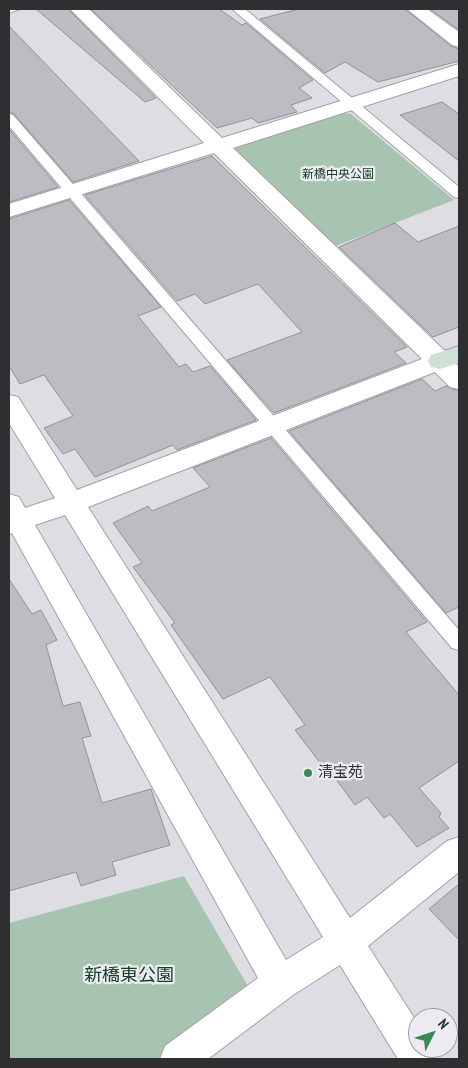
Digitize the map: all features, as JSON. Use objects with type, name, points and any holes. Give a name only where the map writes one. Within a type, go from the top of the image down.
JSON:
[{"type":"street","points":[[78,9],[218,145],[450,358],[459,381]]},
{"type":"street","points":[[420,9],[459,41]]},
{"type":"street","points":[[9,210],[459,70]]},
{"type":"street","points":[[280,983],[12,516],[70,504],[450,358]]},
{"type":"street","points":[[9,403],[70,504],[419,1059]]},
{"type":"street","points":[[178,1059],[280,983],[345,942],[459,852]]},
{"type":"lane","points":[[9,10],[14,9]]},
{"type":"lane","points":[[238,9],[459,194]]},
{"type":"lane","points":[[9,118],[459,643]]},
{"type":"green space","name":"新橋中央公園","points":[[331,112],[351,114],[454,200],[333,247],[233,153],[237,143]]},
{"type":"green space","name":"新橋東公園","points":[[184,876],[249,988],[158,1059],[9,1059],[9,923]]},
{"type":"building","points":[[36,9],[68,9],[156,98],[145,102]]},
{"type":"building","points":[[91,9],[219,9],[242,25],[246,23],[313,80],[299,88],[312,98],[291,105],[297,112],[258,123],[252,118],[217,128]]},
{"type":"building","points":[[299,9],[405,9],[451,46],[459,49],[459,61],[378,82],[345,62],[325,73],[260,19]]},
{"type":"building","points":[[430,9],[459,9],[459,30]]},
{"type":"building","points":[[9,26],[139,161],[73,182],[14,114],[9,112]]},
{"type":"building","points":[[442,102],[459,114],[459,161],[400,115]]},
{"type":"building","points":[[9,129],[58,187],[9,202]]},
{"type":"building","points":[[212,156],[407,347],[394,352],[406,363],[274,413],[227,360],[302,332],[258,284],[205,304],[195,294],[177,301],[85,195]]},
{"type":"building","points":[[69,200],[161,307],[138,316],[179,367],[186,364],[193,372],[210,366],[256,420],[177,450],[173,445],[95,477],[75,449],[63,454],[44,428],[73,416],[44,375],[20,384],[9,366],[9,219]]},
{"type":"building","points":[[395,223],[418,242],[459,226],[459,327],[433,337],[339,247]]},
{"type":"building","points":[[422,379],[435,391],[446,386],[459,391],[459,607],[446,613],[289,431]]},
{"type":"building","points":[[271,438],[427,622],[406,632],[459,695],[459,761],[419,788],[441,813],[439,817],[449,828],[417,847],[390,814],[384,818],[367,797],[355,805],[324,763],[321,764],[295,730],[305,725],[270,677],[223,699],[171,625],[175,623],[133,567],[142,563],[113,523],[148,506],[152,511],[210,487],[193,468]]},
{"type":"building","points":[[9,579],[32,614],[41,610],[57,640],[46,645],[63,706],[80,702],[91,736],[82,738],[102,803],[151,789],[170,845],[112,862],[116,875],[81,886],[76,872],[9,891]]},
{"type":"building","points":[[459,884],[459,940],[429,909]]},
{"type":"place","name":"清宝苑","points":[[308,773]]}]
